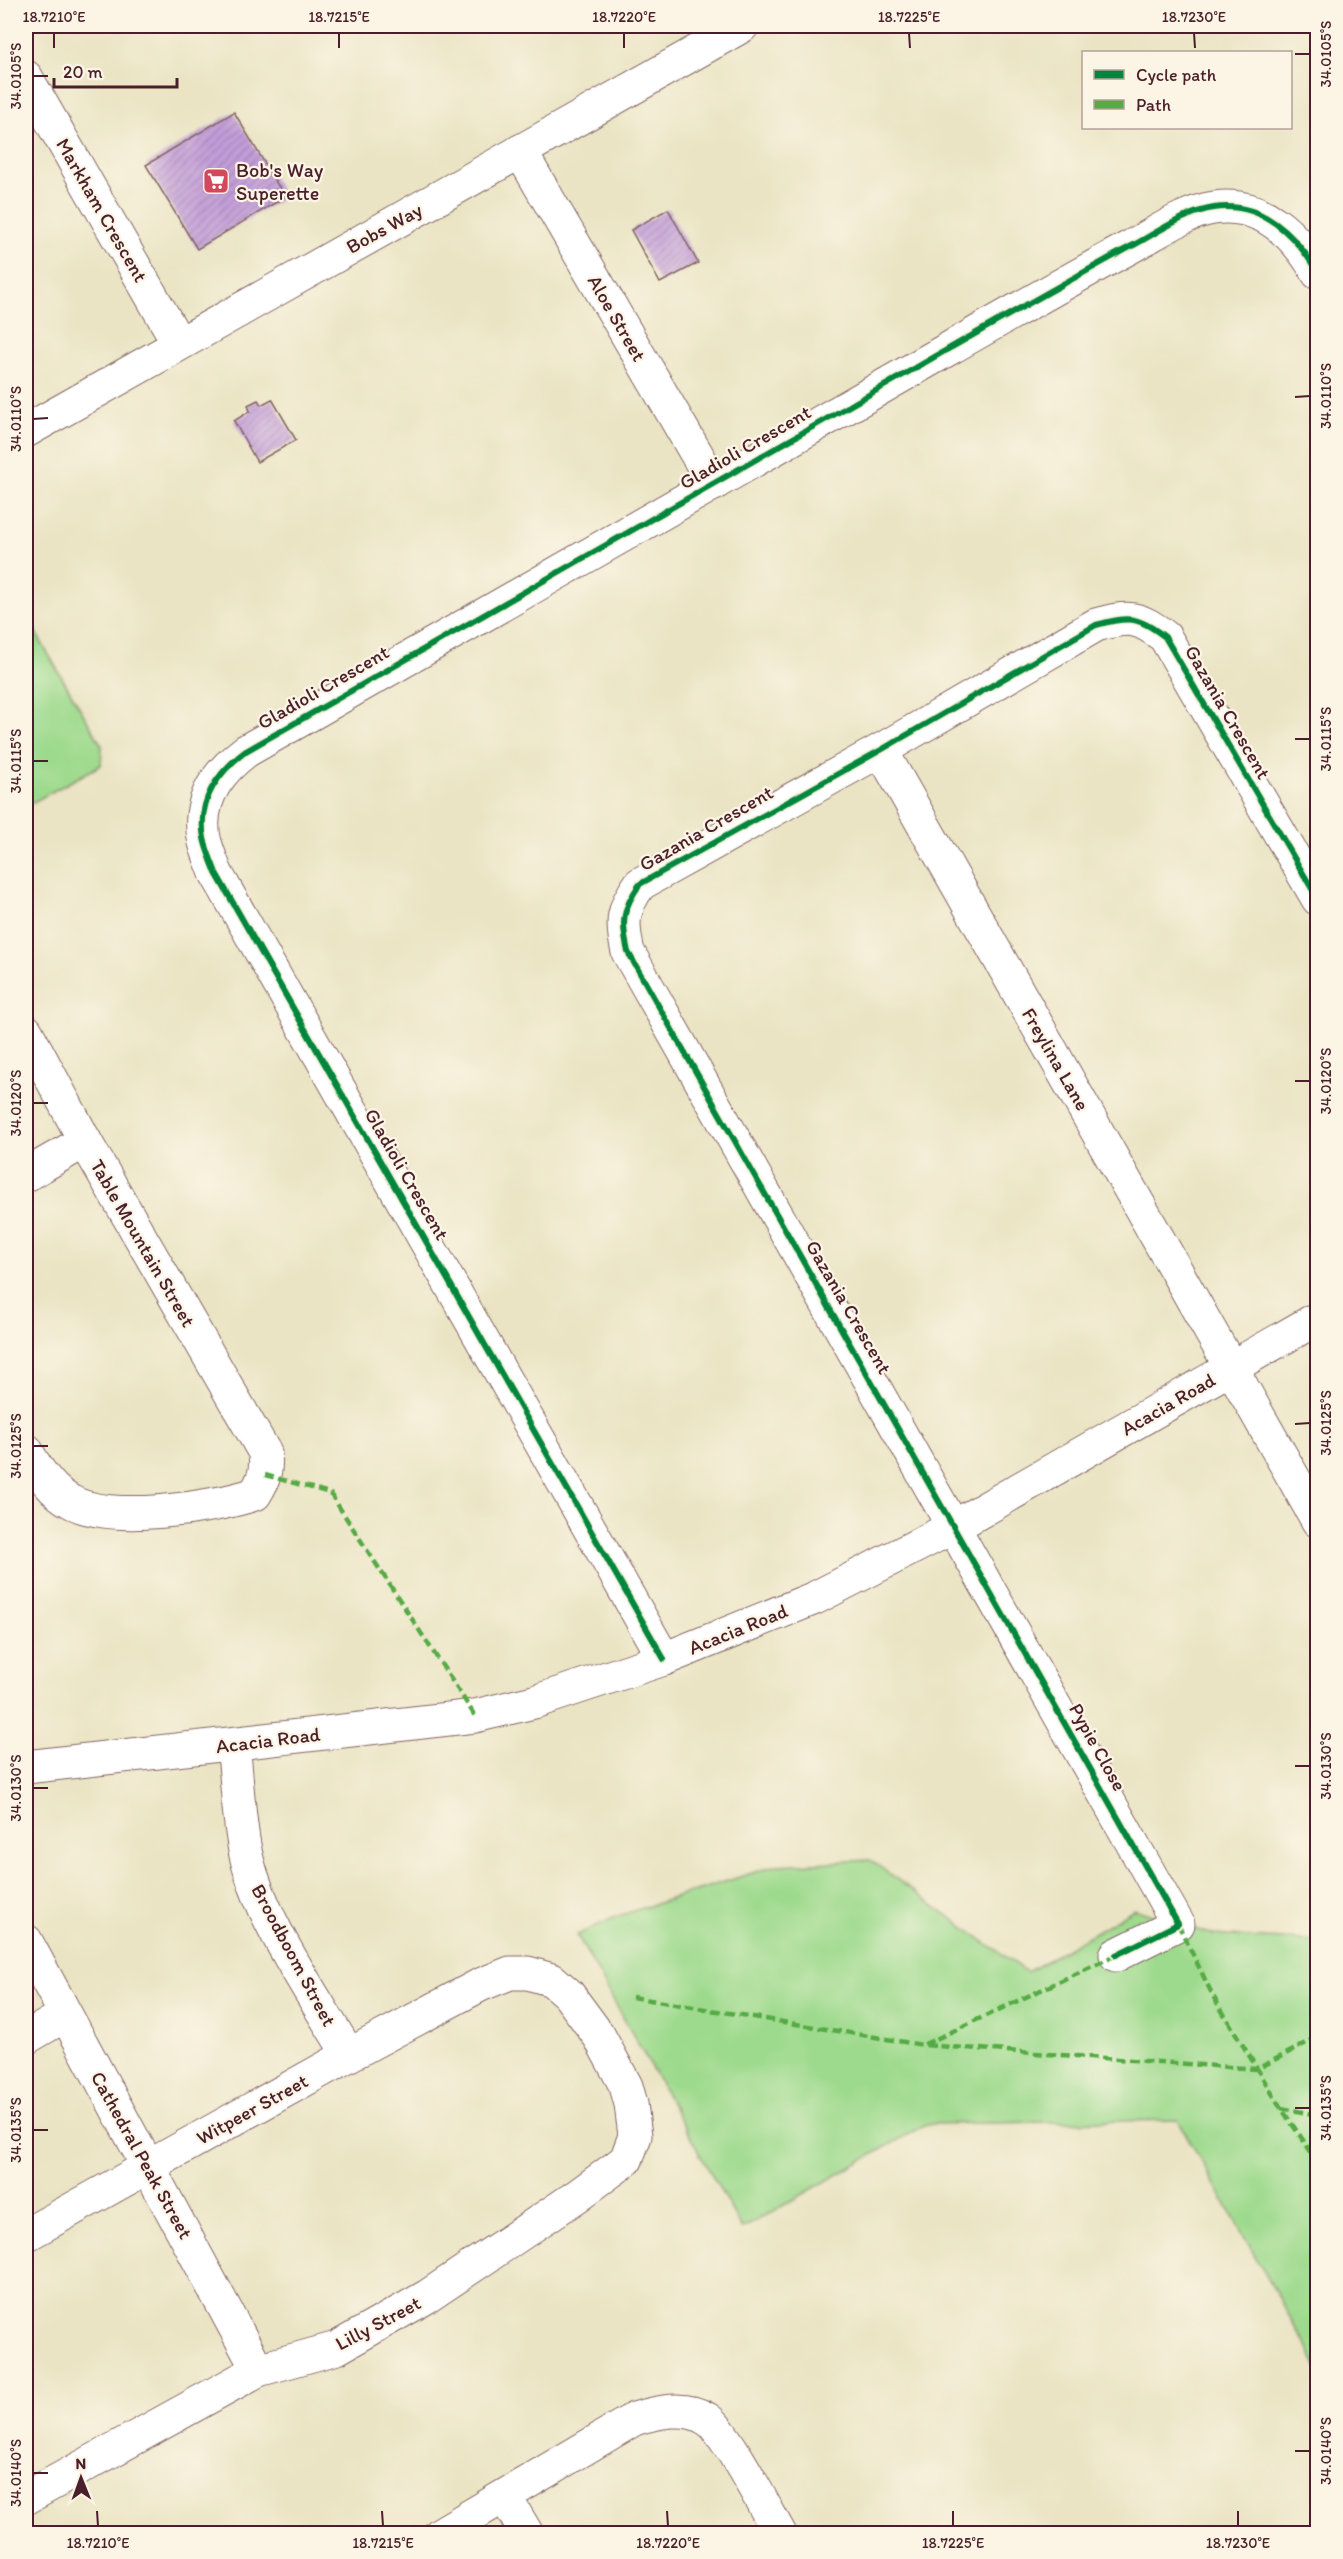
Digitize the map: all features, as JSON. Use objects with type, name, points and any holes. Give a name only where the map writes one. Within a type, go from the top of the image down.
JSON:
[{"type":"street","name":"Bobs Way","points":[[26,431],[742,26]]},
{"type":"street","name":"Markham Crescent","points":[[26,77],[179,344]]},
{"type":"street","name":"Aloe Street","points":[[520,151],[714,484]]},
{"type":"street","name":"Gladioli Crescent","points":[[664,1659],[216,873],[204,838],[203,815],[216,779],[246,750],[1046,293],[1186,217],[1214,208],[1259,213],[1279,224],[1288,233],[1304,250],[1317,273]]},
{"type":"street","name":"Gazania Crescent","points":[[955,1526],[628,952],[621,926],[628,901],[640,884],[881,750],[1096,625],[1133,617],[1165,637],[1317,899]]},
{"type":"street","name":"Freylina Lane","points":[[881,750],[1317,1521]]},
{"type":"street","name":"Table Mountain Street","points":[[26,1031],[85,1141],[265,1453],[265,1475],[255,1494],[217,1505],[102,1512],[70,1501],[39,1472],[26,1450]]},
{"type":"street","points":[[26,1175],[85,1141]]},
{"type":"street","name":"Acacia Road","points":[[26,1767],[475,1716],[534,1702],[664,1659],[815,1598],[955,1526],[1317,1318]]},
{"type":"street","name":"Pypie Close","points":[[955,1526],[1178,1924],[1116,1955]]},
{"type":"street","name":"Broodboom Street","points":[[233,1744],[244,1846],[253,1879],[272,1922],[349,2055]]},
{"type":"street","name":"Cathedral Peak Street","points":[[26,1941],[258,2370]]},
{"type":"street","name":"Witpeer Street","points":[[26,2235],[349,2055],[480,1985],[510,1973],[528,1972],[552,1980],[568,1994],[599,2036],[626,2086],[635,2136]]},
{"type":"street","points":[[26,2038],[65,2015]]},
{"type":"street","name":"Lilly Street","points":[[26,2498],[258,2370],[337,2348],[428,2296],[577,2196],[626,2160],[635,2136]]},
{"type":"street","points":[[440,2534],[634,2418],[664,2410],[707,2419],[725,2439],[780,2534]]},
{"type":"street","points":[[505,2497],[526,2534]]},
{"type":"green space","points":[[26,616],[102,746],[101,765],[26,806]]},
{"type":"green space","points":[[870,1860],[1027,1972],[1134,1909],[1213,1935],[1317,1941],[1317,2365],[1178,2120],[926,2124],[742,2229],[577,1935],[615,1917],[777,1865]]},
{"type":"building","name":"Bob's Way Superette","points":[[234,112],[285,197],[197,249],[146,165]]},
{"type":"building","points":[[668,209],[698,263],[660,283],[631,230]]},
{"type":"building","points":[[272,399],[296,440],[257,462],[234,421],[250,411],[248,405],[258,400],[261,405]]},
{"type":"marked path","points":[[265,1475],[330,1493],[475,1716]]},
{"type":"marked path","points":[[1178,1924],[1213,1996],[1281,2108],[1318,2162]]},
{"type":"marked path","points":[[1116,1955],[923,2045],[1257,2069],[1318,2037]]},
{"type":"marked path","points":[[632,1997],[923,2045]]},
{"type":"marked path","points":[[1281,2108],[1318,2115]]},
{"type":"cycle path","points":[[664,1659],[216,873],[205,842],[203,824],[204,811],[212,788],[227,768],[246,751],[1062,284],[1181,219],[1203,210],[1231,207],[1262,215],[1288,234],[1318,273]]},
{"type":"cycle path","points":[[1116,1955],[1178,1924],[628,952],[624,932],[626,909],[640,884],[881,750],[1096,625],[1125,619],[1147,625],[1165,637],[1318,899]]},
{"type":"place","name":"Bob's Way Superette","points":[[216,181]]}]
